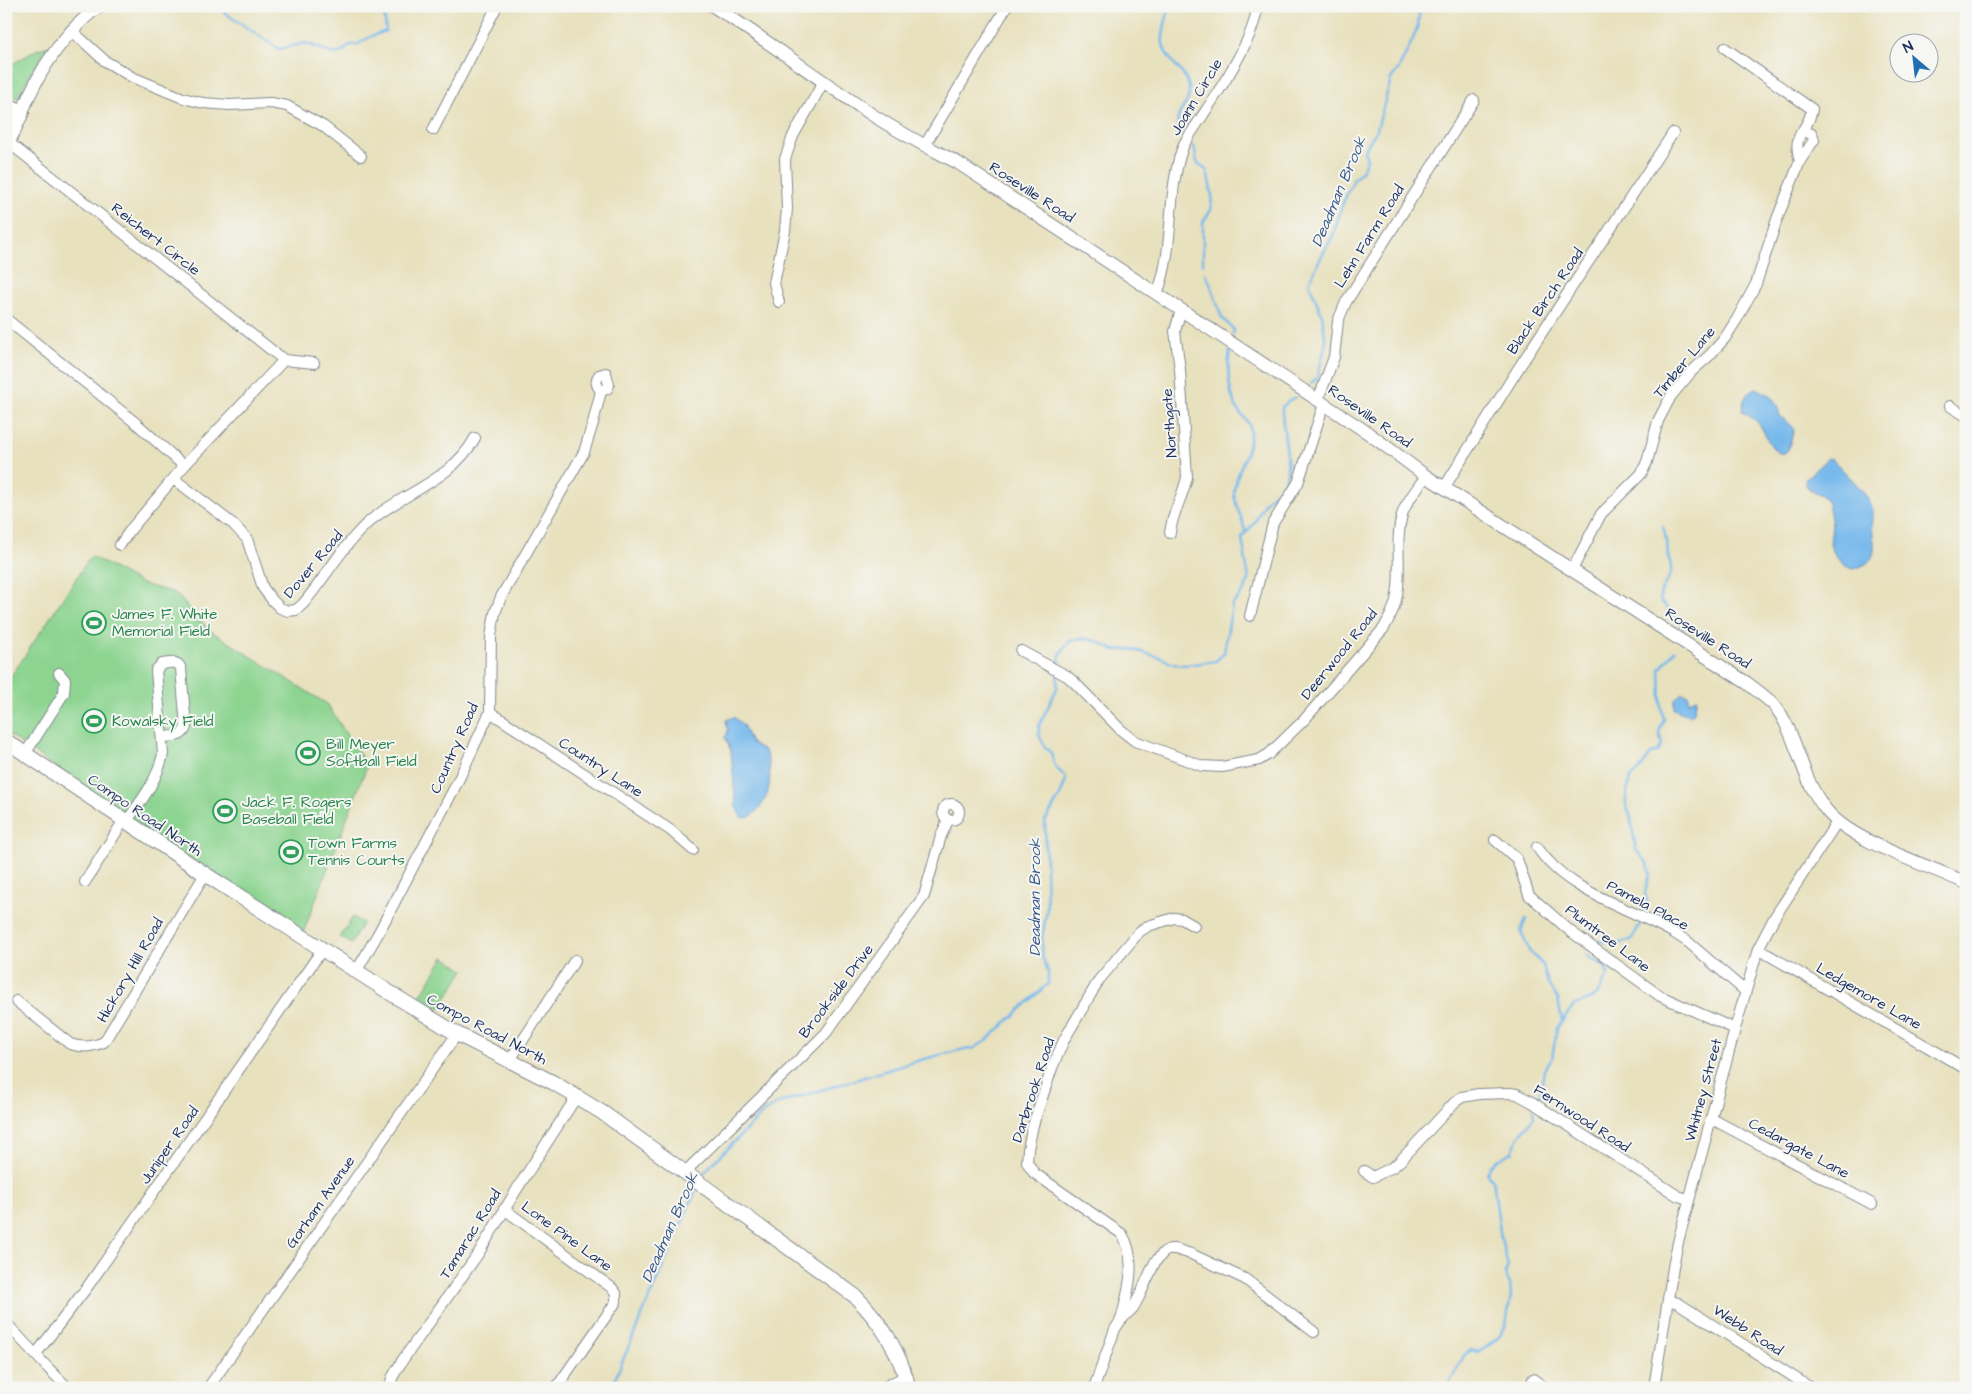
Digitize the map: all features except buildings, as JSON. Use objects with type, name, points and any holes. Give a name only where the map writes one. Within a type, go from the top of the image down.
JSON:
[{"type":"main road","points":[[6,104],[22,112],[7,144]]},
{"type":"main road","name":"Compo Road North","points":[[6,741],[356,972],[457,1034],[577,1096],[602,1113],[855,1296],[874,1316],[888,1336],[899,1357],[907,1383]]},
{"type":"main road","points":[[887,1388],[907,1383]]},
{"type":"street","points":[[22,112],[47,60],[71,30],[98,6]]},
{"type":"street","points":[[433,130],[497,6]]},
{"type":"street","name":"Roseville Road","points":[[713,6],[865,110],[925,146],[958,162],[1368,433],[1444,488],[1758,691],[1773,704],[1786,724],[1800,762],[1814,792],[1827,812],[1838,822],[1868,840],[1966,883]]},
{"type":"street","points":[[925,146],[1007,6]]},
{"type":"street","name":"Joann Circle","points":[[1157,294],[1164,278],[1174,178],[1180,155],[1184,144],[1245,44],[1255,23],[1257,6]]},
{"type":"street","points":[[71,30],[105,61],[132,77],[183,98],[203,103],[229,105],[271,103],[287,106],[322,126],[361,156]]},
{"type":"street","name":"Timber Lane","points":[[1725,48],[1809,105],[1812,109],[1811,115],[1797,140],[1800,161]]},
{"type":"street","points":[[778,302],[774,283],[785,231],[787,209],[785,159],[793,136],[824,81]]},
{"type":"street","name":"Lehn Farm Road","points":[[1250,616],[1273,523],[1298,483],[1334,357],[1338,321],[1346,302],[1474,100]]},
{"type":"street","name":"Timber Lane","points":[[1572,570],[1601,514],[1641,474],[1658,421],[1671,396],[1692,371],[1725,338],[1756,284],[1777,219],[1800,161],[1812,146],[1814,136],[1803,131]]},
{"type":"street","name":"Black Birch Road","points":[[1444,488],[1518,370],[1673,133]]},
{"type":"street","name":"Reichert Circle","points":[[7,144],[284,360]]},
{"type":"street","name":"Northgate","points":[[1170,533],[1176,505],[1184,492],[1187,478],[1180,370],[1175,331],[1181,310]]},
{"type":"street","points":[[6,319],[137,424],[184,466]]},
{"type":"street","points":[[120,545],[131,529],[184,466],[284,360],[314,363]]},
{"type":"street","name":"Country Road","points":[[356,972],[457,783],[490,712],[491,636],[495,613],[501,597],[584,452],[601,391]]},
{"type":"street","points":[[1950,406],[1966,416]]},
{"type":"street","name":"Dover Road","points":[[174,479],[232,524],[247,539],[267,595],[280,608],[288,611],[296,610],[303,604],[355,537],[371,520],[455,463],[468,451],[475,438]]},
{"type":"street","name":"Deerwood Road","points":[[1021,651],[1058,671],[1084,691],[1121,730],[1141,744],[1202,766],[1222,767],[1264,758],[1304,720],[1384,628],[1396,600],[1398,587],[1398,534],[1402,513],[1426,476]]},
{"type":"street","points":[[84,882],[156,778],[163,754],[156,670],[162,664],[175,662],[180,665],[181,669],[186,727],[181,735],[162,737]]},
{"type":"street","points":[[25,754],[64,694],[65,680],[59,673]]},
{"type":"street","name":"Country Lane","points":[[490,712],[670,830],[693,850]]},
{"type":"street","name":"Brookside Drive","points":[[693,1179],[826,1033],[924,896],[941,836],[948,820]]},
{"type":"street","name":"Whitney Street","points":[[1654,1388],[1674,1261],[1745,991],[1758,949],[1774,918],[1838,822]]},
{"type":"street","name":"Plumtree Lane","points":[[1495,840],[1517,859],[1529,895],[1570,931],[1660,996],[1735,1029]]},
{"type":"street","name":"Pamela Place","points":[[1537,847],[1546,860],[1569,880],[1674,933],[1688,942],[1745,991]]},
{"type":"street","name":"Hickory Hill Road","points":[[16,1001],[70,1044],[80,1047],[94,1046],[104,1042],[205,874]]},
{"type":"street","name":"Darbrook Road","points":[[1121,1320],[1129,1288],[1128,1246],[1125,1238],[1122,1234],[1034,1173],[1027,1162],[1028,1149],[1033,1125],[1052,1068],[1064,1040],[1099,980],[1139,932],[1148,926],[1174,918],[1182,918],[1194,926]]},
{"type":"street","name":"Ledgemore Lane","points":[[1758,949],[1966,1069]]},
{"type":"street","name":"Juniper Road","points":[[36,1354],[88,1286],[322,950]]},
{"type":"street","points":[[510,1060],[576,960]]},
{"type":"street","name":"Gorham Avenue","points":[[208,1388],[457,1034]]},
{"type":"street","name":"Fernwood Road","points":[[1364,1171],[1374,1177],[1393,1168],[1456,1101],[1462,1097],[1510,1092],[1530,1101],[1678,1196],[1689,1199]]},
{"type":"street","name":"Tamarac Road","points":[[390,1388],[392,1378],[402,1362],[478,1254],[504,1209],[577,1096]]},
{"type":"street","name":"Cedargate Lane","points":[[1712,1119],[1872,1204]]},
{"type":"street","name":"Lone Pine Lane","points":[[504,1209],[612,1288],[616,1293],[616,1302],[556,1388]]},
{"type":"street","name":"Darbrook Road","points":[[1094,1388],[1115,1329],[1140,1297],[1159,1256],[1170,1249],[1191,1254],[1244,1279],[1314,1332]]},
{"type":"street","name":"Webb Road","points":[[1668,1300],[1678,1303],[1810,1388]]},
{"type":"street","points":[[6,1323],[68,1388]]},
{"type":"street","points":[[1533,1379],[1546,1388]]},
{"type":"green space","points":[[50,46],[41,57],[17,98],[6,92],[6,68],[38,49]]},
{"type":"green space","points":[[91,556],[142,584],[175,593],[209,630],[327,704],[367,766],[303,933],[196,865],[6,733],[6,684]]},
{"type":"green space","points":[[353,917],[363,923],[351,944],[340,937]]},
{"type":"green space","points":[[444,957],[464,970],[439,1010],[419,998]]},
{"type":"water","points":[[1757,388],[1771,396],[1777,405],[1780,416],[1793,427],[1794,430],[1788,450],[1785,453],[1779,453],[1775,450],[1758,423],[1742,411],[1746,396],[1750,391]]},
{"type":"water","points":[[1828,458],[1832,459],[1860,488],[1873,510],[1874,552],[1870,560],[1854,569],[1845,566],[1839,560],[1830,544],[1832,524],[1828,503],[1823,496],[1806,485],[1805,480],[1807,477]]},
{"type":"water","points":[[1682,693],[1688,695],[1688,701],[1697,698],[1694,712],[1690,716],[1674,709],[1675,699]]},
{"type":"water","points":[[734,717],[743,725],[751,743],[764,750],[769,768],[769,788],[766,797],[755,813],[747,818],[741,817],[736,808],[731,751],[725,737],[728,732],[726,720]]},
{"type":"waterway","points":[[219,6],[225,13],[279,49],[306,43],[334,54],[342,52],[350,45],[358,44],[386,31],[384,12],[387,6]]},
{"type":"waterway","points":[[1170,6],[1164,30],[1163,44],[1168,56],[1182,72],[1189,90],[1187,101],[1179,114],[1178,125],[1180,133]]},
{"type":"waterway","name":"Deadman Brook","points":[[1311,383],[1317,378],[1326,344],[1322,315],[1309,283],[1333,236],[1343,203],[1354,179],[1362,171],[1367,159],[1364,151],[1377,129],[1391,79],[1399,68],[1413,39],[1418,25],[1420,6]]},
{"type":"waterway","points":[[1194,146],[1197,162],[1207,171],[1212,195],[1211,210],[1203,222],[1203,264]]},
{"type":"waterway","points":[[1205,273],[1222,318],[1234,330],[1233,335]]},
{"type":"waterway","points":[[1230,350],[1229,373],[1232,396],[1238,410],[1249,424],[1250,429],[1249,445],[1234,492],[1235,502],[1245,532]]},
{"type":"waterway","name":"Deadman Brook","points":[[1059,669],[1060,654],[1067,644],[1082,638],[1096,641],[1114,650],[1131,649],[1162,658],[1173,664],[1186,665],[1216,661],[1224,653],[1232,605],[1244,591],[1249,580],[1242,538],[1255,522],[1265,502],[1281,487],[1285,480],[1287,455],[1282,407],[1296,397]]},
{"type":"waterway","points":[[1663,527],[1671,569],[1661,592],[1660,600],[1678,620],[1683,630]]},
{"type":"waterway","points":[[1648,909],[1645,893],[1650,874],[1648,864],[1636,850],[1626,797],[1630,778],[1638,772],[1650,755],[1659,751],[1662,744],[1659,732],[1664,719],[1661,707],[1660,669],[1675,650]]},
{"type":"waterway","name":"Deadman Brook","points":[[701,1177],[764,1112],[779,1103],[924,1059],[960,1050],[973,1049],[986,1041],[1048,984],[1048,971],[1042,957],[1042,938],[1047,908],[1045,821],[1060,796],[1066,778],[1055,766],[1051,753],[1045,747],[1039,735],[1039,726],[1057,688],[1058,674]]},
{"type":"waterway","points":[[1526,919],[1521,931],[1529,951],[1543,965],[1548,984],[1558,999],[1562,1022]]},
{"type":"waterway","points":[[1595,945],[1601,941],[1617,944],[1631,940],[1642,921]]},
{"type":"waterway","points":[[1539,1099],[1544,1070],[1552,1058],[1557,1028],[1574,1005],[1585,1002],[1596,995],[1601,989],[1608,973],[1604,966],[1586,955]]},
{"type":"waterway","points":[[1447,1388],[1465,1354],[1471,1350],[1478,1352],[1487,1347],[1499,1337],[1506,1325],[1511,1295],[1510,1284],[1505,1274],[1508,1266],[1501,1239],[1493,1180],[1487,1173],[1497,1160],[1512,1152],[1518,1138],[1534,1117],[1533,1110]]},
{"type":"waterway","name":"Deadman Brook","points":[[611,1388],[697,1187]]},
{"type":"place","name":"James F. White Memorial Field","points":[[94,623]]},
{"type":"place","name":"Kowalsky Field","points":[[94,721]]},
{"type":"place","name":"Bill Meyer Softball Field","points":[[308,753]]},
{"type":"place","name":"Jack F. Rogers Baseball Field","points":[[225,811]]},
{"type":"place","name":"Town Farms Tennis Courts","points":[[291,852]]}]
